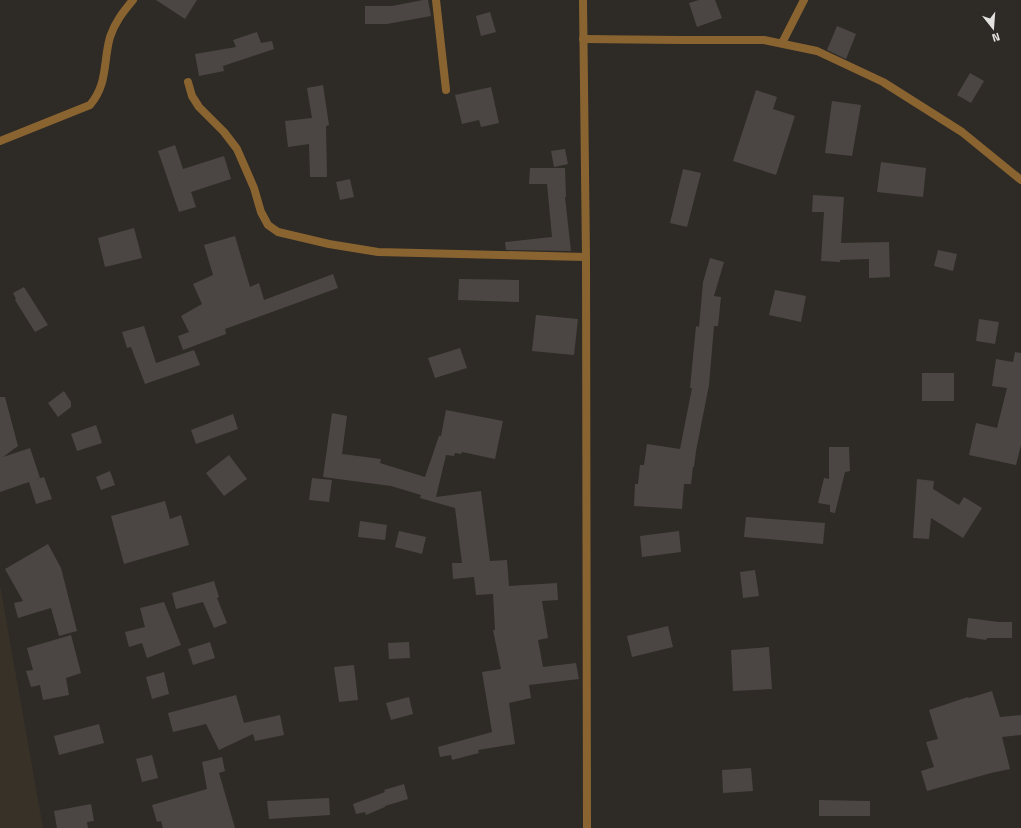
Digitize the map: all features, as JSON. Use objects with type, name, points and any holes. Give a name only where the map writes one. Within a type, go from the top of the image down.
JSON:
[{"type":"street","points":[[0,141],[90,105],[96,97],[103,82],[110,38],[116,21],[133,0]]},
{"type":"street","points":[[436,0],[446,90]]},
{"type":"street","points":[[583,0],[586,256],[587,828]]},
{"type":"street","points":[[782,43],[804,0]]},
{"type":"street","points":[[583,38],[764,40],[817,51],[883,82],[962,132],[1021,180]]},
{"type":"street","points":[[188,82],[192,96],[199,107],[224,132],[237,150],[254,188],[261,212],[268,225],[278,232],[329,244],[378,252],[586,256]]},
{"type":"shaded area","points":[[0,585],[43,828],[0,828]]},
{"type":"building","points":[[156,0],[197,0],[185,19]]},
{"type":"building","points":[[428,0],[431,16],[387,24],[365,24],[365,6],[392,6]]},
{"type":"building","points":[[699,0],[715,0],[722,18],[697,27],[689,3]]},
{"type":"building","points":[[490,12],[496,32],[481,36],[476,16]]},
{"type":"building","points":[[837,26],[856,34],[846,59],[827,50]]},
{"type":"building","points":[[257,32],[261,43],[272,41],[274,49],[223,66],[224,71],[199,76],[195,54],[236,47],[233,40]]},
{"type":"building","points":[[970,73],[984,81],[971,103],[957,95]]},
{"type":"building","points":[[323,85],[329,125],[326,126],[327,177],[310,177],[309,144],[288,147],[285,121],[312,118],[307,88]]},
{"type":"building","points":[[491,87],[499,123],[481,127],[479,120],[462,124],[455,95]]},
{"type":"building","points":[[756,90],[777,97],[773,109],[795,116],[776,175],[733,161]]},
{"type":"building","points":[[832,101],[861,105],[852,156],[825,153]]},
{"type":"building","points":[[175,145],[183,169],[224,156],[231,179],[191,192],[196,207],[179,212],[158,151]]},
{"type":"building","points":[[565,149],[568,164],[554,167],[551,151]]},
{"type":"building","points":[[881,162],[926,168],[923,197],[877,192]]},
{"type":"building","points":[[530,168],[565,168],[565,197],[571,251],[506,250],[505,242],[552,237],[547,184],[529,184]]},
{"type":"building","points":[[683,169],[701,173],[687,227],[670,223]]},
{"type":"building","points":[[350,179],[354,197],[340,200],[336,182]]},
{"type":"building","points":[[813,195],[844,197],[841,243],[889,242],[890,277],[869,278],[869,259],[840,260],[840,262],[821,261],[824,212],[812,212]]},
{"type":"building","points":[[134,228],[142,258],[105,267],[98,238]]},
{"type":"building","points":[[235,236],[250,287],[259,283],[264,300],[333,274],[338,288],[225,329],[226,334],[183,350],[178,336],[189,332],[181,316],[202,304],[193,284],[213,275],[204,245]]},
{"type":"building","points":[[938,250],[957,254],[953,271],[934,266]]},
{"type":"building","points":[[710,258],[724,262],[714,296],[721,297],[718,326],[714,326],[709,385],[691,484],[684,484],[682,509],[634,506],[635,484],[638,484],[640,465],[644,465],[647,444],[680,449],[692,388],[690,388],[696,326],[699,327],[703,282]]},
{"type":"building","points":[[459,279],[519,280],[519,302],[458,300]]},
{"type":"building","points":[[24,287],[48,325],[35,332],[15,300],[16,299],[13,293]]},
{"type":"building","points":[[775,290],[806,296],[801,322],[769,315]]},
{"type":"building","points":[[536,315],[578,319],[574,355],[532,351]]},
{"type":"building","points":[[979,319],[999,322],[995,344],[976,341]]},
{"type":"building","points":[[144,326],[156,363],[194,350],[200,365],[145,384],[131,347],[127,348],[122,332]]},
{"type":"building","points":[[460,348],[467,368],[435,378],[428,358]]},
{"type":"building","points":[[1015,352],[1021,353],[1021,445],[1016,465],[969,455],[976,423],[997,428],[1007,388],[992,386],[996,359],[1013,362]]},
{"type":"building","points":[[922,373],[954,373],[954,401],[922,401]]},
{"type":"building","points":[[64,391],[71,402],[71,407],[58,417],[48,403]]},
{"type":"building","points":[[0,397],[5,397],[18,446],[3,457],[30,448],[40,478],[35,480],[44,477],[52,499],[36,504],[29,482],[0,492]]},
{"type":"building","points":[[446,410],[503,421],[495,459],[462,452],[461,454],[455,453],[454,456],[446,455],[436,497],[481,491],[490,561],[507,560],[509,586],[557,583],[558,600],[542,601],[548,638],[538,640],[543,667],[576,663],[579,679],[529,685],[531,698],[509,703],[515,744],[478,750],[479,753],[452,760],[451,755],[440,757],[438,747],[492,732],[482,672],[501,669],[493,630],[495,630],[493,594],[476,595],[474,577],[453,579],[452,563],[462,563],[455,508],[420,498],[421,495],[391,486],[323,477],[332,413],[347,416],[342,454],[381,459],[380,463],[425,477],[439,436],[441,436]]},
{"type":"building","points":[[233,414],[238,429],[196,444],[191,430]]},
{"type":"building","points":[[96,425],[102,443],[77,451],[71,434]]},
{"type":"building","points":[[829,447],[849,447],[850,471],[845,472],[835,513],[830,512],[830,505],[818,503],[824,478],[829,479]]},
{"type":"building","points":[[229,455],[247,479],[224,496],[206,473]]},
{"type":"building","points":[[110,471],[115,485],[101,490],[96,477]]},
{"type":"building","points":[[312,478],[332,480],[329,502],[309,500]]},
{"type":"building","points":[[917,479],[934,481],[933,489],[959,505],[964,497],[982,508],[963,538],[931,518],[929,539],[913,538]]},
{"type":"building","points":[[165,501],[170,519],[181,515],[189,545],[124,564],[111,516]]},
{"type":"building","points":[[746,517],[825,523],[823,544],[744,537]]},
{"type":"building","points":[[360,521],[387,525],[385,540],[358,537]]},
{"type":"building","points":[[399,531],[426,537],[422,554],[395,547]]},
{"type":"building","points":[[679,531],[681,552],[642,557],[640,536]]},
{"type":"building","points":[[48,544],[61,568],[77,631],[59,636],[51,608],[18,618],[14,603],[23,601],[5,569]]},
{"type":"building","points":[[755,570],[759,596],[743,598],[740,572]]},
{"type":"building","points":[[214,581],[219,597],[217,598],[227,623],[214,628],[203,602],[176,609],[172,593]]},
{"type":"building","points":[[164,602],[181,645],[147,658],[142,643],[129,647],[125,632],[145,627],[140,608]]},
{"type":"building","points":[[968,618],[1012,622],[1012,638],[987,638],[986,640],[966,637]]},
{"type":"building","points":[[668,626],[673,647],[632,657],[627,636]]},
{"type":"building","points":[[71,635],[81,673],[66,678],[69,695],[43,700],[40,685],[31,687],[26,671],[33,670],[27,648]]},
{"type":"building","points":[[210,642],[215,658],[193,665],[188,649]]},
{"type":"building","points":[[409,642],[410,658],[389,659],[388,643]]},
{"type":"building","points":[[769,647],[772,689],[733,691],[731,650]]},
{"type":"building","points":[[354,665],[358,700],[339,702],[334,667]]},
{"type":"building","points":[[164,672],[169,694],[152,699],[146,677]]},
{"type":"building","points":[[992,691],[1000,717],[1021,715],[1021,735],[1002,737],[1010,769],[927,791],[921,771],[934,767],[926,742],[938,739],[929,710]]},
{"type":"building","points":[[236,695],[244,723],[280,715],[284,735],[255,741],[253,734],[219,750],[206,724],[173,732],[168,713]]},
{"type":"building","points":[[409,697],[413,714],[391,720],[386,703]]},
{"type":"building","points":[[99,724],[104,743],[59,755],[54,736]]},
{"type":"building","points":[[152,755],[158,778],[142,782],[136,759]]},
{"type":"building","points":[[222,757],[225,771],[219,773],[235,828],[163,828],[161,821],[157,822],[152,805],[207,789],[202,762]]},
{"type":"building","points":[[751,768],[753,791],[723,793],[722,770]]},
{"type":"building","points":[[404,784],[408,799],[385,806],[366,815],[365,812],[356,814],[353,804],[385,792],[384,790]]},
{"type":"building","points":[[329,798],[330,815],[269,819],[267,801]]},
{"type":"building","points":[[819,800],[870,801],[870,816],[819,816]]},
{"type":"building","points":[[91,804],[94,821],[87,822],[88,828],[57,828],[54,811]]}]
